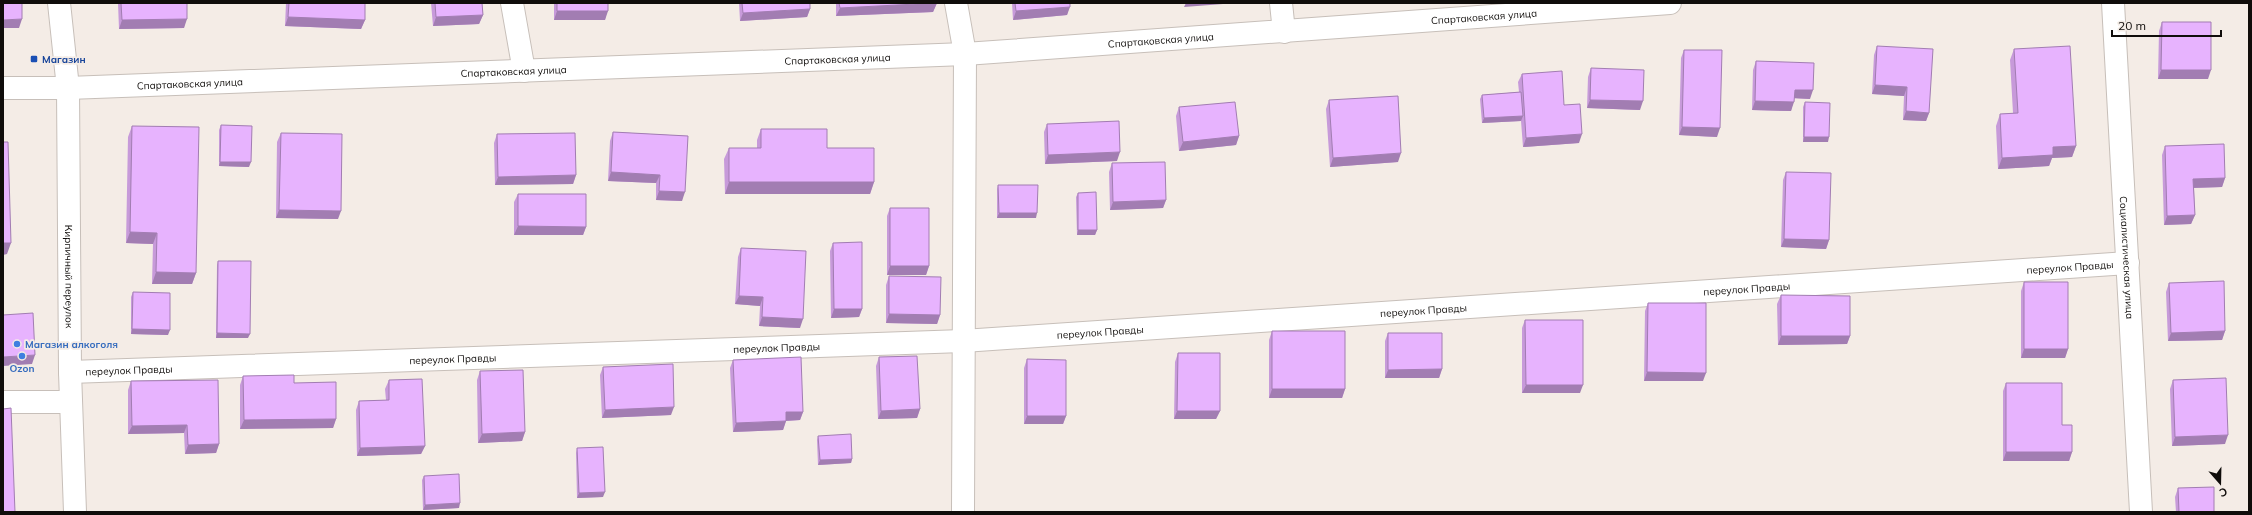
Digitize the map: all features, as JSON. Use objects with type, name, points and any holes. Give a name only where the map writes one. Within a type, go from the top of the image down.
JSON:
[{"type":"street","name":"Кирпичный переулок","points":[[59,3],[68,88],[70,372],[75,512]]},
{"type":"street","points":[[512,3],[524,71]]},
{"type":"street","points":[[956,3],[965,54],[963,512]]},
{"type":"street","points":[[1281,3],[1284,32]]},
{"type":"street","name":"Спартаковская улица","points":[[3,88],[68,88],[965,54],[1670,3]]},
{"type":"street","name":"Социалистическая улица","points":[[2113,3],[2141,512]]},
{"type":"street","name":"переулок Правды","points":[[70,372],[963,341],[2128,263]]},
{"type":"street","points":[[3,402],[71,402]]},
{"type":"building","points":[[3,3],[22,3],[22,19],[3,20]]},
{"type":"building","points":[[121,3],[187,3],[187,19],[122,20]]},
{"type":"building","points":[[289,3],[365,3],[365,20],[288,17]]},
{"type":"building","points":[[435,3],[482,3],[483,15],[436,17]]},
{"type":"building","points":[[557,3],[608,3],[608,11],[557,11]]},
{"type":"building","points":[[742,3],[810,3],[810,9],[743,13]]},
{"type":"building","points":[[839,3],[935,3],[840,8]]},
{"type":"building","points":[[1015,3],[1070,3],[1070,7],[1016,11]]},
{"type":"building","points":[[2162,22],[2211,22],[2211,70],[2161,70]]},
{"type":"building","points":[[1877,46],[1933,49],[1929,113],[1906,111],[1907,87],[1875,85]]},
{"type":"building","points":[[2070,46],[2076,146],[2053,147],[2053,155],[2002,158],[2000,114],[2018,113],[2014,49]]},
{"type":"building","points":[[1684,50],[1722,50],[1720,128],[1682,127]]},
{"type":"building","points":[[1756,61],[1814,63],[1813,90],[1795,90],[1794,102],[1755,101]]},
{"type":"building","points":[[1591,68],[1644,70],[1643,101],[1590,100]]},
{"type":"building","points":[[1562,71],[1564,105],[1580,104],[1582,134],[1526,138],[1522,74]]},
{"type":"building","points":[[1521,92],[1523,116],[1484,118],[1482,95]]},
{"type":"building","points":[[1398,96],[1401,153],[1333,158],[1329,100]]},
{"type":"building","points":[[1235,102],[1239,136],[1183,142],[1179,107]]},
{"type":"building","points":[[1805,102],[1830,103],[1829,137],[1804,137]]},
{"type":"building","points":[[1119,121],[1120,152],[1048,155],[1047,124]]},
{"type":"building","points":[[221,125],[252,126],[251,162],[220,162]]},
{"type":"building","points":[[132,126],[199,127],[196,273],[156,272],[157,233],[130,232]]},
{"type":"building","points":[[761,129],[827,129],[827,148],[874,148],[874,182],[729,182],[729,148],[761,148]]},
{"type":"building","points":[[613,132],[688,136],[685,192],[659,191],[660,175],[611,172]]},
{"type":"building","points":[[281,133],[342,134],[341,211],[279,210]]},
{"type":"building","points":[[575,133],[576,175],[498,177],[497,134]]},
{"type":"building","points":[[3,142],[8,142],[11,243],[3,243]]},
{"type":"building","points":[[2224,144],[2225,178],[2193,179],[2195,215],[2167,216],[2165,146]]},
{"type":"building","points":[[1165,162],[1166,200],[1113,202],[1112,163]]},
{"type":"building","points":[[1786,172],[1831,173],[1829,240],[1784,239]]},
{"type":"building","points":[[998,185],[1038,185],[1037,213],[999,213]]},
{"type":"building","points":[[1096,192],[1097,230],[1078,230],[1078,193]]},
{"type":"building","points":[[518,194],[586,194],[586,227],[518,226]]},
{"type":"building","points":[[890,208],[929,208],[929,266],[890,266]]},
{"type":"building","points":[[862,242],[862,309],[834,309],[833,243]]},
{"type":"building","points":[[741,248],[806,251],[803,319],[762,317],[763,297],[739,296]]},
{"type":"building","points":[[218,261],[251,261],[250,334],[217,333]]},
{"type":"building","points":[[889,276],[941,277],[940,315],[889,314]]},
{"type":"building","points":[[2224,281],[2225,331],[2171,333],[2169,283]]},
{"type":"building","points":[[2024,282],[2068,282],[2068,349],[2024,349]]},
{"type":"building","points":[[133,292],[170,293],[170,330],[132,329]]},
{"type":"building","points":[[1781,295],[1850,296],[1850,336],[1781,336]]},
{"type":"building","points":[[1648,303],[1706,303],[1706,373],[1647,372]]},
{"type":"building","name":"Магазин алкоголя","points":[[33,313],[35,355],[3,357],[3,315]]},
{"type":"building","points":[[1525,320],[1583,320],[1583,385],[1526,385]]},
{"type":"building","points":[[1272,331],[1345,331],[1345,389],[1272,389]]},
{"type":"building","points":[[1388,333],[1442,333],[1442,369],[1388,370]]},
{"type":"building","points":[[1178,353],[1220,353],[1220,411],[1177,411]]},
{"type":"building","points":[[917,356],[920,409],[881,411],[879,357]]},
{"type":"building","points":[[801,357],[803,412],[786,412],[786,421],[736,423],[733,360]]},
{"type":"building","points":[[1027,359],[1066,360],[1066,416],[1027,416]]},
{"type":"building","points":[[673,364],[674,407],[605,410],[603,367]]},
{"type":"building","points":[[523,370],[525,432],[482,434],[480,371]]},
{"type":"building","points":[[294,375],[294,383],[336,382],[336,419],[244,420],[243,376]]},
{"type":"building","points":[[2226,378],[2228,435],[2175,437],[2173,380]]},
{"type":"building","points":[[422,379],[425,446],[360,448],[359,401],[389,400],[389,380]]},
{"type":"building","points":[[218,380],[219,444],[188,445],[187,425],[132,426],[131,381]]},
{"type":"building","points":[[2006,383],[2062,383],[2062,425],[2072,425],[2072,452],[2006,452]]},
{"type":"building","points":[[11,408],[15,512],[3,512],[3,409]]},
{"type":"building","points":[[851,434],[852,459],[820,460],[818,436]]},
{"type":"building","points":[[603,447],[605,492],[579,493],[577,448]]},
{"type":"building","points":[[459,474],[460,503],[425,505],[424,476]]},
{"type":"building","points":[[2214,487],[2214,512],[2179,512],[2178,488]]},
{"type":"place","name":"Магазин","points":[[34,59]]},
{"type":"place","name":"Магазин алкоголя","points":[[17,344]]},
{"type":"place","name":"Ozon","points":[[22,356]]}]
